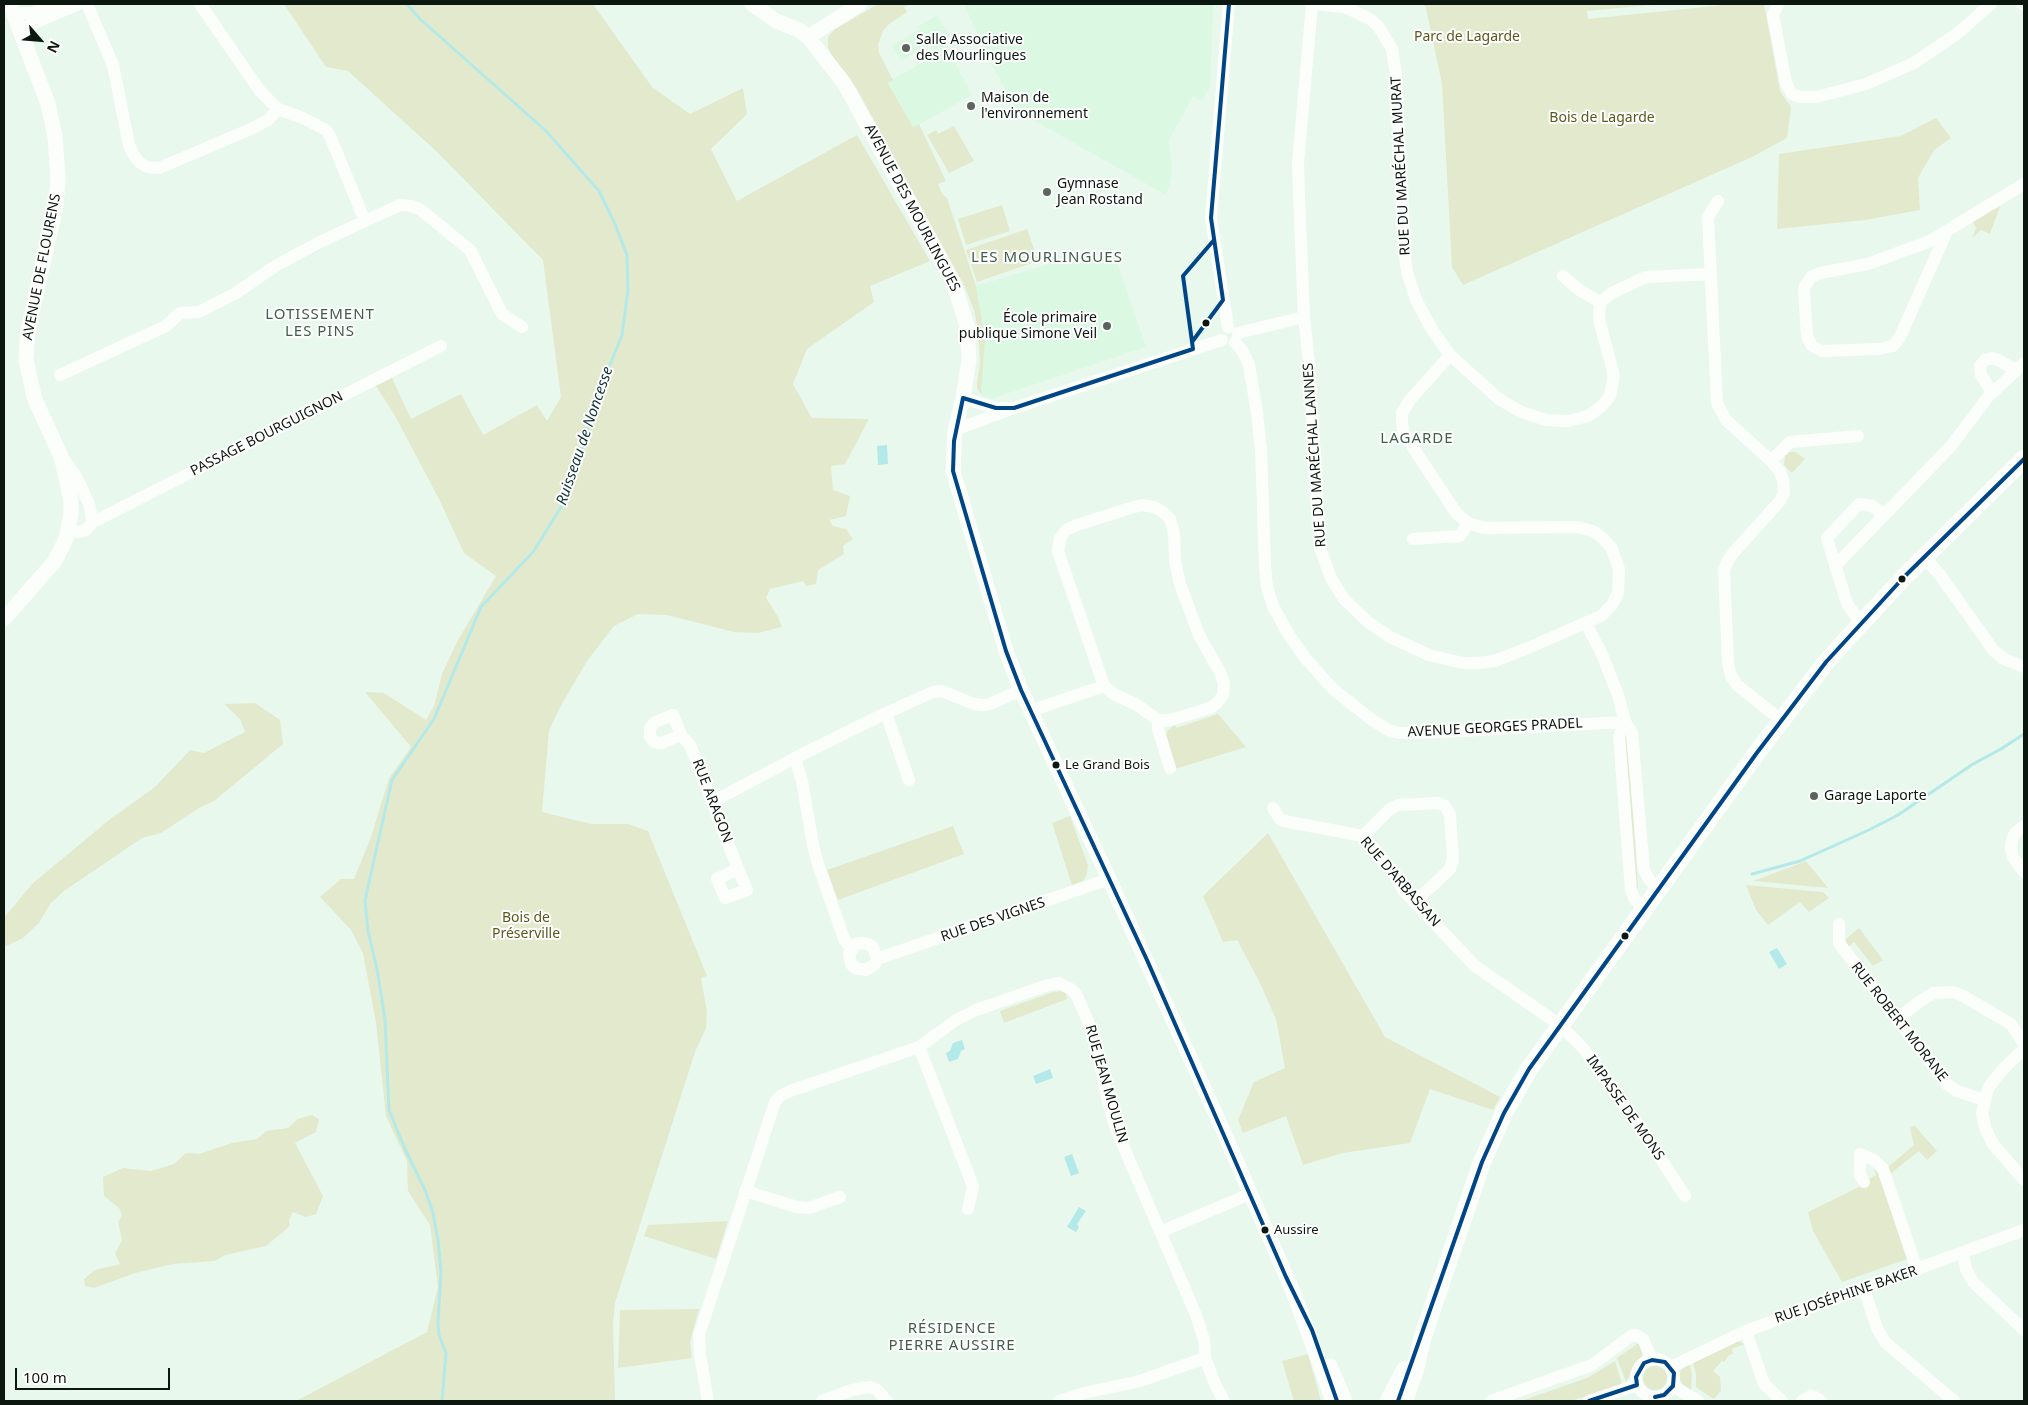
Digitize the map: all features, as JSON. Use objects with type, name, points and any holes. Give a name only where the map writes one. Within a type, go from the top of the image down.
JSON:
[{"type":"main road","points":[[1404,1401],[1415,1370],[1422,1339],[1473,1188],[1492,1138],[1516,1091],[1560,1025],[1659,887],[1781,720],[1826,662],[1924,557],[2024,459]]},
{"type":"main road","points":[[1389,1401],[1422,1339]]},
{"type":"street","points":[[14,16],[21,13],[32,13],[54,4]]},
{"type":"street","points":[[14,16],[79,4]]},
{"type":"street","points":[[87,4],[113,65],[129,145],[139,162],[147,167],[158,168],[251,129],[268,120],[278,109]]},
{"type":"street","points":[[200,4],[260,92],[278,109],[304,118],[326,130],[365,221]]},
{"type":"street","points":[[752,4],[776,21],[803,33]]},
{"type":"street","points":[[803,33],[845,4]]},
{"type":"street","points":[[803,33],[860,4]]},
{"type":"street","name":"AVENUE GEORGES PRADEL","points":[[1229,4],[1211,218],[1231,336],[1244,352],[1257,413],[1261,450],[1265,566],[1267,587],[1273,606],[1289,635],[1306,659],[1333,689],[1377,723],[1390,730],[1400,733],[1424,734],[1625,722]]},
{"type":"street","name":"RUE DU MARÉCHAL LANNES","points":[[1312,4],[1298,163],[1304,317],[1309,362],[1320,548],[1331,578],[1344,599],[1362,617],[1390,637],[1429,655],[1463,663],[1494,661],[1586,624],[1601,616],[1612,605],[1618,593],[1620,580],[1616,559],[1612,549],[1604,539],[1593,532],[1577,527],[1493,529],[1476,527],[1468,523]]},
{"type":"street","name":"RUE DU MARÉCHAL MURAT","points":[[1312,4],[1345,7],[1370,19],[1378,26],[1392,49],[1396,75],[1407,272],[1420,310],[1450,355],[1499,399],[1521,412],[1546,420],[1568,421],[1588,416],[1602,406],[1610,396],[1614,376],[1599,320],[1600,302]]},
{"type":"street","points":[[1778,4],[1773,15],[1786,83],[1792,94],[1801,97],[1816,97],[1866,84],[1914,63],[1958,34],[1991,4]]},
{"type":"street","name":"AVENUE DE FLOURENS","points":[[4,619],[54,562],[62,550],[69,530],[71,500],[61,456],[35,400],[26,360],[28,330],[56,206],[58,178],[52,119],[14,16]]},
{"type":"street","name":"AVENUE DES MOURLINGUES","points":[[803,33],[844,83],[954,284],[964,313],[969,347],[968,372],[955,430],[953,462],[957,486],[1003,643],[1030,711],[1110,879],[1294,1294],[1333,1401]]},
{"type":"street","points":[[1946,233],[1900,337],[1893,346],[1879,349],[1822,351],[1812,346],[1807,336],[1804,292],[1805,286],[1811,278],[1820,273],[1851,268],[1885,258],[1930,241],[2024,184]]},
{"type":"street","points":[[1718,201],[1708,218],[1717,403],[1726,420],[1771,461],[1780,472],[1784,492],[1780,501],[1728,560],[1724,570],[1728,662],[1731,676],[1741,689],[1781,720]]},
{"type":"street","points":[[60,375],[166,326],[180,313],[198,312],[236,293],[277,265],[320,242],[400,206],[412,206],[421,210],[470,250],[502,314],[522,327]]},
{"type":"street","points":[[1563,276],[1578,289],[1600,302],[1612,293],[1646,276],[1711,274]]},
{"type":"street","points":[[955,430],[1014,408],[1231,336],[1304,317]]},
{"type":"street","name":"PASSAGE BOURGUIGNON","points":[[69,530],[81,532],[86,530],[93,522],[441,346]]},
{"type":"street","points":[[1414,539],[1460,536],[1468,523],[1450,505],[1408,440],[1402,424],[1402,414],[1410,400],[1450,355]]},
{"type":"street","points":[[1992,392],[1981,375],[1980,366],[1985,360],[1992,358],[2020,367]]},
{"type":"street","points":[[1835,566],[1952,446],[1992,392],[2020,367]]},
{"type":"street","points":[[963,398],[996,408],[1014,408]]},
{"type":"street","points":[[1771,461],[1790,442],[1858,436]]},
{"type":"street","points":[[61,456],[77,478],[89,504],[93,522]]},
{"type":"street","points":[[1861,623],[1848,606],[1827,538],[1859,504],[1872,506],[1885,515]]},
{"type":"street","points":[[1142,505],[1154,507],[1164,512],[1170,519],[1174,534],[1175,561],[1187,608],[1199,635],[1220,672],[1224,684],[1223,695],[1210,708],[1176,720],[1158,720],[1137,705],[1104,686],[1058,551],[1060,538],[1066,530],[1077,525],[1127,508],[1142,505]]},
{"type":"street","points":[[1924,557],[1940,575],[1994,651],[2024,667]]},
{"type":"street","points":[[1586,624],[1601,652],[1618,695],[1625,722],[1632,732],[1644,870],[1650,881],[1659,887]]},
{"type":"street","points":[[1030,711],[1104,686]]},
{"type":"street","points":[[712,802],[795,758],[886,713],[934,692],[942,691],[974,704],[983,705],[990,704],[1021,690]]},
{"type":"street","points":[[886,713],[909,780]]},
{"type":"street","points":[[1158,720],[1158,729],[1170,768]]},
{"type":"street","points":[[1625,722],[1619,736],[1630,890],[1644,908]]},
{"type":"street","name":"RUE ARAGON","points":[[681,735],[690,746],[738,869]]},
{"type":"street","name":"RUE DES VIGNES","points":[[795,758],[802,781],[818,864],[844,939],[852,949],[849,959],[855,968],[866,970],[877,959],[1110,879]]},
{"type":"street","points":[[1362,836],[1390,809],[1398,805],[1438,803],[1445,806],[1450,814],[1453,860],[1450,870],[1415,902]]},
{"type":"street","name":"RUE D'ARBASSAN","points":[[1273,808],[1280,819],[1284,821],[1362,836],[1392,870],[1404,890],[1475,966],[1560,1025]]},
{"type":"street","points":[[2024,826],[2015,833],[2011,849],[2013,857],[2024,872]]},
{"type":"street","name":"RUE ROBERT MORANE","points":[[1838,924],[1839,943],[1947,1084],[1957,1091],[1984,1100]]},
{"type":"street","points":[[852,949],[862,943],[868,944],[873,947],[877,959]]},
{"type":"street","name":"RUE JEAN MOULIN","points":[[745,1191],[772,1108],[780,1096],[919,1047],[956,1020],[976,1010],[1048,985],[1059,983],[1076,994],[1096,1043],[1107,1098],[1116,1129],[1196,1315],[1204,1340],[1206,1358],[1215,1384],[1224,1401]]},
{"type":"street","points":[[1897,1019],[1933,993],[1953,992],[2010,1024],[2024,1044]]},
{"type":"street","name":"IMPASSE DE MONS","points":[[1560,1025],[1582,1047],[1604,1076],[1685,1196]]},
{"type":"street","points":[[919,1047],[973,1186],[968,1208]]},
{"type":"street","points":[[2024,1049],[1995,1078],[1988,1088],[1982,1114],[1986,1130],[1993,1144],[2024,1180]]},
{"type":"street","points":[[1864,1182],[1860,1175],[1860,1154],[1874,1160],[1883,1169],[1918,1270]]},
{"type":"street","points":[[708,1401],[700,1355],[699,1335],[745,1191],[797,1208],[809,1208],[840,1197]]},
{"type":"street","points":[[1160,1232],[1250,1194]]},
{"type":"street","name":"RUE JOSÉPHINE BAKER","points":[[1671,1367],[1746,1331],[2024,1230]]},
{"type":"street","points":[[1963,1253],[1966,1269],[1973,1282],[2024,1330]]},
{"type":"street","points":[[1864,1288],[1877,1328],[1885,1342],[1954,1401]]},
{"type":"street","name":"AVENUE DES MOURLINGUES","points":[[1294,1294],[1310,1314],[1345,1401]]},
{"type":"street","points":[[1746,1331],[1764,1384],[1782,1401]]},
{"type":"street","points":[[1491,1401],[1592,1365],[1631,1336],[1636,1335],[1643,1340],[1652,1360]]},
{"type":"street","points":[[1063,1401],[1084,1393],[1140,1381],[1206,1358]]},
{"type":"street","points":[[1652,1360],[1666,1362],[1671,1367],[1674,1373],[1673,1386],[1664,1395],[1648,1396],[1641,1391],[1636,1377],[1644,1363],[1652,1360]]},
{"type":"street","points":[[1589,1401],[1638,1385]]},
{"type":"street","points":[[1673,1386],[1698,1401]]},
{"type":"street","points":[[822,1401],[863,1387],[870,1387],[877,1390],[887,1401]]},
{"type":"street","points":[[1802,1401],[1811,1396],[1821,1401]]},
{"type":"shaded area","points":[[964,4],[1213,4],[1210,86],[1202,101],[1193,97],[1169,140],[1172,168],[1171,181],[1166,195],[1017,111],[986,54]]},
{"type":"shaded area","points":[[937,15],[950,36],[943,41],[972,95],[913,128],[888,82],[934,56],[928,45],[901,61],[892,46],[919,30],[917,27]]},
{"type":"shaded area","points":[[1112,247],[1146,347],[991,399],[981,394],[985,341],[976,286],[1056,262],[1055,256],[1068,251],[1071,259]]},
{"type":"green space","name":"Bois de Préserville","points":[[284,4],[593,4],[652,87],[690,114],[743,88],[747,114],[711,149],[737,201],[857,135],[930,261],[870,286],[874,302],[807,349],[793,384],[812,418],[869,419],[845,464],[831,466],[833,490],[850,496],[846,516],[829,520],[833,526],[846,529],[853,539],[843,546],[844,554],[818,570],[816,584],[807,586],[803,581],[770,589],[766,598],[782,627],[758,633],[734,632],[667,615],[638,614],[614,626],[587,661],[559,709],[549,731],[542,812],[591,824],[628,824],[648,831],[707,976],[701,978],[707,1012],[706,1028],[695,1052],[615,1303],[613,1323],[615,1401],[296,1401],[427,1332],[438,1287],[430,1225],[408,1191],[407,1161],[386,1116],[376,1023],[363,953],[351,930],[320,897],[341,879],[354,879],[371,837],[389,778],[411,747],[365,692],[384,693],[426,720],[434,706],[442,674],[458,640],[496,576],[464,553],[439,499],[394,414],[376,386],[392,378],[411,419],[461,394],[483,435],[537,405],[547,421],[561,397],[543,260],[436,151],[348,71],[326,67]]},
{"type":"green space","points":[[878,4],[909,4],[904,7],[907,12],[888,25],[883,31],[878,45],[879,53],[893,80],[888,83],[913,127],[919,124],[946,181],[938,184],[942,194],[947,198],[976,286],[982,321],[985,341],[981,394],[977,388],[980,363],[978,330],[974,310],[965,287],[857,89],[828,48],[828,37],[834,30]]},
{"type":"green space","name":"Bois de Lagarde","points":[[1423,4],[1662,4],[1587,11],[1588,19],[1733,4],[1764,4],[1780,91],[1791,107],[1787,138],[1752,157],[1463,285],[1452,267],[1442,84],[1426,8]]},
{"type":"green space","points":[[1936,118],[1951,138],[1934,150],[1918,178],[1920,210],[1865,220],[1777,229],[1779,154],[1901,136]]},
{"type":"green space","points":[[954,126],[974,161],[949,173],[927,135],[936,130],[938,134]]},
{"type":"green space","points":[[2001,203],[1990,234],[1981,230],[1972,238],[1976,228],[1972,221]]},
{"type":"green space","points":[[1002,205],[1010,231],[966,245],[958,219]]},
{"type":"green space","points":[[1027,229],[1038,261],[977,282],[966,250]]},
{"type":"green space","points":[[1790,452],[1795,452],[1805,459],[1792,473],[1784,465],[1785,456]]},
{"type":"green space","points":[[255,703],[280,720],[283,744],[214,801],[199,808],[161,833],[142,838],[64,891],[50,904],[39,923],[23,938],[4,947],[4,918],[32,884],[109,820],[155,787],[190,750],[204,753],[245,732],[240,719],[224,704]]},
{"type":"green space","points":[[1218,714],[1246,747],[1175,769],[1166,735],[1168,730],[1175,725],[1176,728]]},
{"type":"green space","points":[[1625,735],[1628,735],[1638,889],[1636,887]]},
{"type":"green space","points":[[1070,816],[1088,865],[1087,874],[1083,881],[1072,885],[1052,823]]},
{"type":"green space","points":[[953,826],[964,854],[838,900],[827,870]]},
{"type":"green space","points":[[1268,833],[1385,1037],[1500,1097],[1493,1110],[1430,1089],[1410,1143],[1343,1153],[1303,1165],[1286,1116],[1243,1133],[1238,1120],[1254,1082],[1285,1068],[1276,1019],[1260,983],[1237,940],[1223,942],[1203,896]]},
{"type":"green space","points":[[1806,861],[1828,888],[1753,881],[1780,871]]},
{"type":"green space","points":[[1746,885],[1823,892],[1829,898],[1809,912],[1800,902],[1768,925],[1756,910]]},
{"type":"green space","points":[[1859,928],[1883,960],[1873,966],[1854,942],[1848,947],[1846,944],[1846,939]]},
{"type":"green space","points":[[1061,991],[1066,994],[1067,999],[1004,1023],[1000,1011],[1053,992]]},
{"type":"green space","points":[[312,1115],[319,1119],[316,1132],[295,1143],[323,1196],[316,1214],[306,1217],[293,1212],[289,1220],[290,1226],[266,1246],[225,1255],[215,1261],[173,1264],[135,1273],[94,1288],[85,1286],[84,1279],[95,1270],[120,1264],[115,1254],[122,1240],[118,1222],[122,1215],[119,1208],[104,1196],[103,1177],[123,1168],[151,1171],[174,1164],[186,1153],[199,1154],[232,1143],[257,1139],[266,1131],[288,1128],[298,1119]]},
{"type":"green space","points":[[1914,1125],[1937,1151],[1927,1160],[1919,1151],[1890,1174],[1887,1168],[1914,1145],[1910,1128]]},
{"type":"green space","points":[[1873,1167],[1877,1168],[1910,1258],[1842,1282],[1813,1231],[1808,1212],[1859,1187],[1859,1185],[1876,1175]]},
{"type":"green space","points":[[728,1221],[716,1259],[644,1236],[648,1225]]},
{"type":"green space","points":[[699,1309],[690,1342],[692,1358],[618,1368],[620,1310]]},
{"type":"green space","points":[[1738,1341],[1745,1344],[1732,1349],[1733,1354],[1729,1355],[1713,1371],[1720,1377],[1721,1391],[1714,1399],[1696,1387],[1696,1374],[1693,1363]]},
{"type":"green space","points":[[1640,1342],[1643,1351],[1642,1356],[1626,1382],[1617,1358]]},
{"type":"green space","points":[[1308,1354],[1321,1401],[1294,1401],[1282,1361]]},
{"type":"green space","points":[[1615,1361],[1622,1384],[1571,1401],[1521,1401],[1587,1378]]},
{"type":"green space","points":[[1689,1362],[1692,1374],[1691,1391],[1684,1386],[1679,1378],[1681,1370]]},
{"type":"green space","points":[[1655,1366],[1664,1369],[1667,1378],[1664,1387],[1655,1390],[1646,1387],[1643,1378],[1646,1369]]},
{"type":"water","points":[[887,445],[888,464],[878,465],[877,446]]},
{"type":"water","points":[[1777,948],[1787,964],[1779,969],[1769,952]]},
{"type":"water","points":[[962,1040],[965,1049],[961,1051],[958,1059],[949,1062],[946,1053],[950,1051],[953,1043]]},
{"type":"water","points":[[1050,1069],[1053,1078],[1036,1084],[1033,1076]]},
{"type":"water","points":[[1072,1154],[1079,1173],[1071,1176],[1064,1157]]},
{"type":"water","points":[[1079,1207],[1086,1211],[1077,1224],[1079,1227],[1076,1232],[1067,1227]]},
{"type":"waterway","name":"Ruisseau de Noncesse","points":[[407,4],[420,19],[546,131],[599,191],[627,255],[628,290],[622,335],[599,392],[565,501],[533,552],[481,607],[434,719],[392,780],[365,900],[368,931],[377,969],[385,1019],[389,1110],[425,1190],[433,1213],[438,1240],[441,1271],[438,1322],[439,1335],[446,1353],[442,1401]]},
{"type":"waterway","points":[[1752,874],[1800,861],[1871,829],[1898,815],[1973,764],[2024,734]]},
{"type":"transit line","points":[[1193,349],[1192,342],[1223,300],[1211,218],[1229,4]]},
{"type":"transit line","points":[[1193,349],[1183,276],[1214,240]]},
{"type":"transit line","points":[[1193,349],[1014,408],[996,408],[963,398],[954,441],[953,471],[1006,651],[1021,690],[1147,960],[1286,1277],[1312,1330],[1337,1401]]},
{"type":"transit line","points":[[1398,1401],[1482,1162],[1504,1113],[1529,1069],[1756,754],[1826,662],[1904,577],[2024,459]]},
{"type":"transit line","points":[[1637,1385],[1636,1377],[1644,1363],[1652,1360],[1665,1362],[1674,1373],[1673,1386],[1664,1395],[1655,1397]]},
{"type":"transit line","points":[[1589,1401],[1637,1385]]},
{"type":"place","name":"Salle Associative des Mourlingues","points":[[906,48]]},
{"type":"place","name":"Maison de l'environnement","points":[[971,106]]},
{"type":"place","name":"Gymnase Jean Rostand","points":[[1047,192]]},
{"type":"place","name":"École primaire publique Simone Veil","points":[[1107,326]]},
{"type":"place","name":"Le Grand Bois","points":[[1056,765]]},
{"type":"place","name":"Garage Laporte","points":[[1814,796]]},
{"type":"place","name":"Aussire","points":[[1265,1230]]},
{"type":"district","name":"LES MOURLINGUES","points":[[1047,258]]},
{"type":"district","name":"LOTISSEMENT LES PINS","points":[[320,324]]},
{"type":"district","name":"LAGARDE","points":[[1417,439]]},
{"type":"district","name":"RÉSIDENCE PIERRE AUSSIRE","points":[[952,1338]]},
{"type":"park label","name":"Parc de Lagarde","points":[[1467,37]]}]
